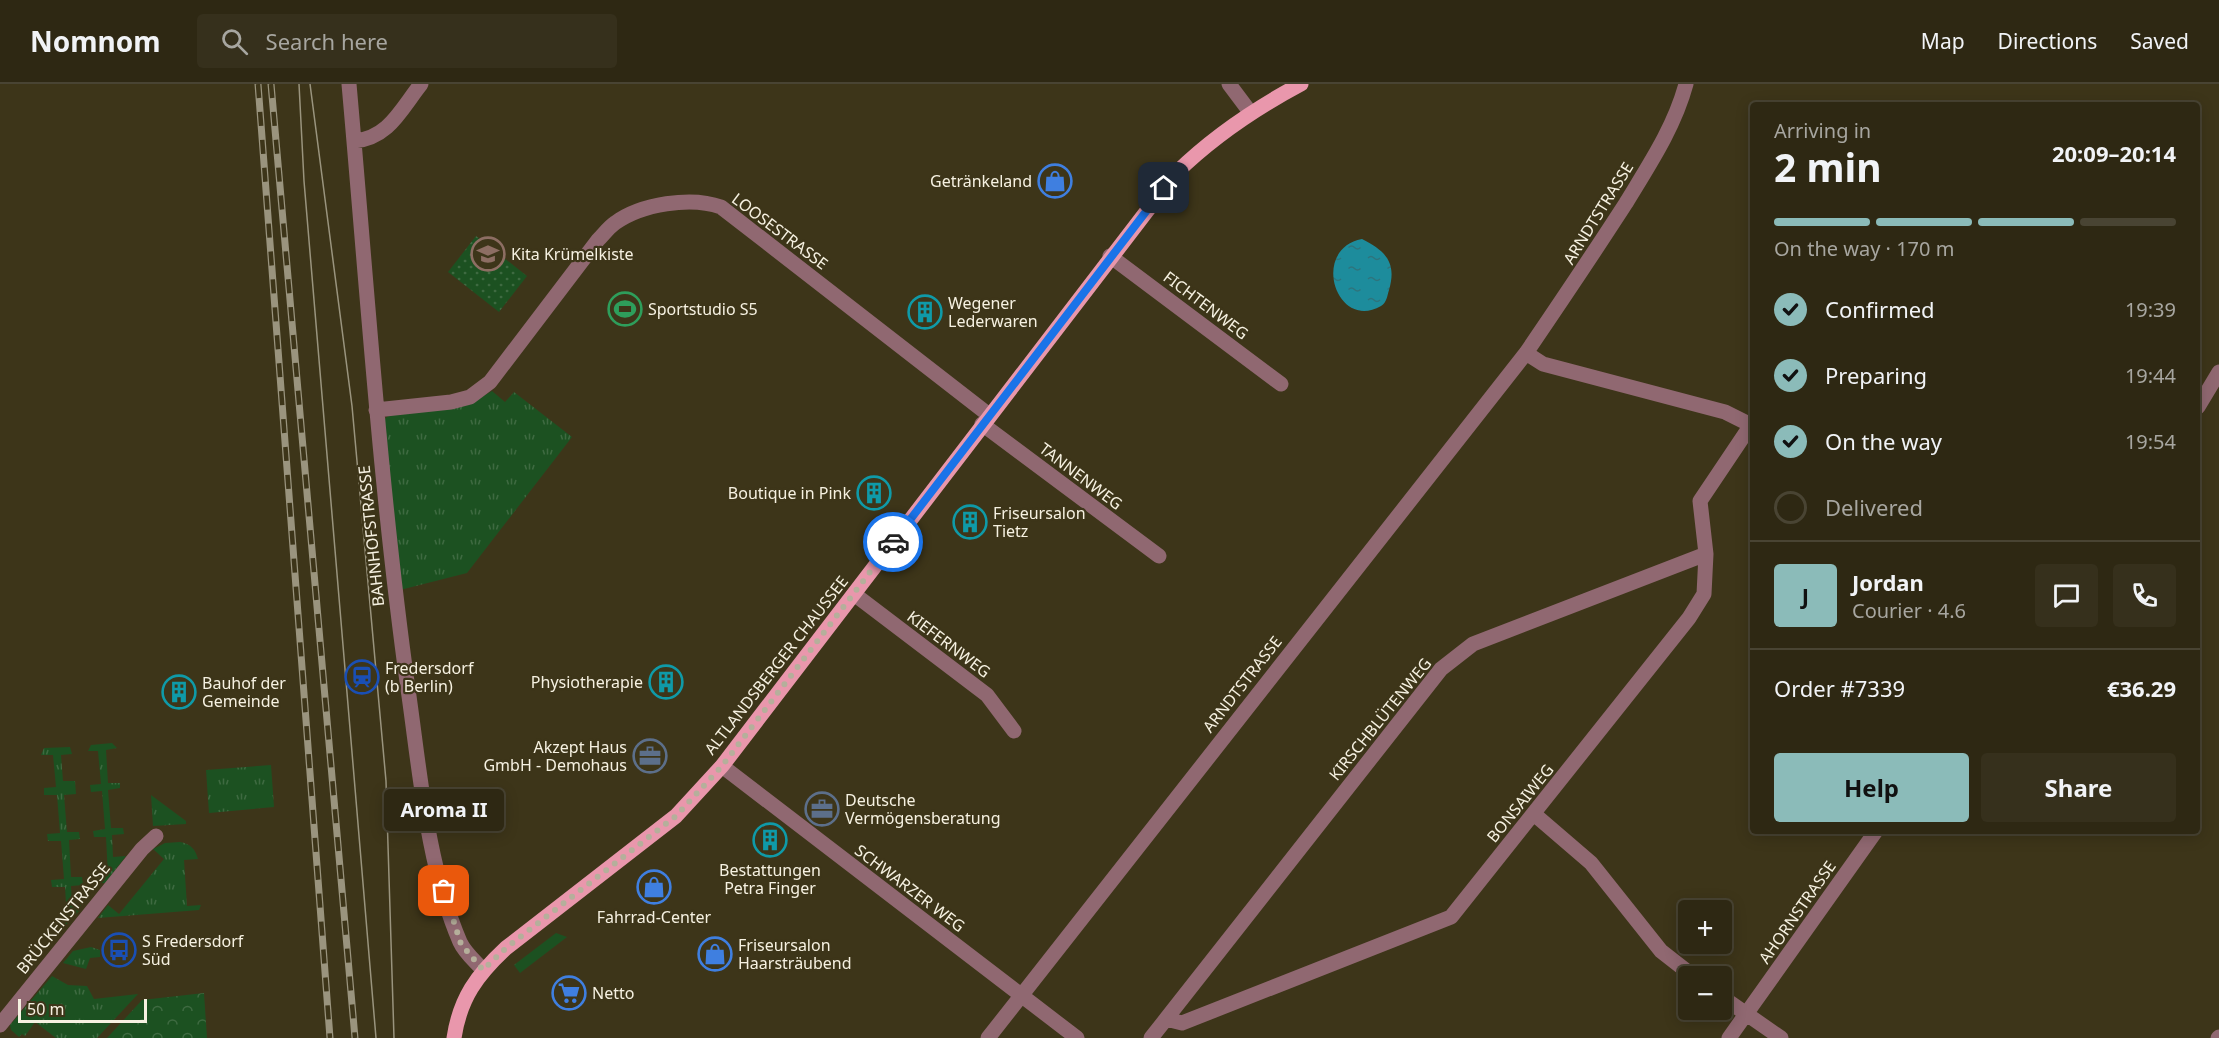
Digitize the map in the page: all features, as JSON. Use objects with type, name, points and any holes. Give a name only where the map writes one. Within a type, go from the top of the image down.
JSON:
[{"type":"main road","name":"ALTLANDSBERGER CHAUSSEE","points":[[454,1038],[458,1014],[466,995],[483,970],[506,948],[676,816],[722,766],[1176,172],[1206,144],[1250,112],[1301,84]]},
{"type":"street","name":"BAHNHOFSTRASSE","points":[[349,84],[376,410],[397,612],[427,823],[449,910],[461,944],[483,970]]},
{"type":"street","points":[[354,141],[371,139],[383,132],[421,84]]},
{"type":"street","points":[[1228,84],[1250,112]]},
{"type":"street","name":"ARNDTSTRASSE","points":[[988,1038],[1526,353],[1576,280],[1656,154],[1673,122],[1686,84]]},
{"type":"street","name":"LOOSESTRASSE","points":[[376,410],[452,402],[470,397],[490,382],[598,240],[615,223],[634,213],[690,200],[705,201],[721,207],[986,420]]},
{"type":"street","name":"FICHTENWEG","points":[[1110,256],[1281,384]]},
{"type":"street","name":"BONSAIWEG","points":[[1526,353],[1543,364],[1725,412],[1750,424]]},
{"type":"street","points":[[2200,404],[2219,372]]},
{"type":"street","name":"TANNENWEG","points":[[986,420],[1159,556]]},
{"type":"street","name":"BONSAIWEG","points":[[1166,1019],[1182,1023],[1451,917],[1689,618],[1704,594],[1706,554],[1700,501],[1750,426]]},
{"type":"street","name":"KIRSCHBLÜTENWEG","points":[[1166,1019],[1441,669],[1473,644],[1706,554]]},
{"type":"street","name":"KIEFERNWEG","points":[[854,594],[987,695],[1014,731]]},
{"type":"street","name":"SCHWARZER WEG","points":[[722,766],[1077,1038]]},
{"type":"street","points":[[1534,814],[1591,863],[1661,951],[1680,966]]},
{"type":"street","name":"AHORNSTRASSE","points":[[1729,1038],[1748,1015],[1874,834]]},
{"type":"street","name":"BRÜCKENSTRASSE","points":[[0,1025],[142,849],[156,836]]},
{"type":"street","points":[[1732,1004],[1781,1038]]},
{"type":"street","points":[[1151,1038],[1166,1019]]},
{"type":"green space","points":[[476,236],[527,276],[499,312],[448,272]]},
{"type":"green space","points":[[492,391],[505,402],[514,392],[572,437],[467,573],[400,590],[384,419],[390,415],[480,398]]},
{"type":"green space","points":[[112,743],[117,748],[106,750],[108,783],[120,783],[120,788],[108,790],[111,828],[123,828],[124,834],[112,835],[113,857],[126,856],[105,883],[102,883],[98,877],[108,876],[106,837],[94,837],[93,831],[105,829],[102,791],[91,792],[90,785],[101,784],[98,751],[88,751],[91,745]]},
{"type":"green space","points":[[70,747],[72,754],[61,755],[63,781],[75,781],[76,794],[64,795],[67,832],[79,832],[80,839],[69,840],[71,877],[82,877],[83,885],[71,886],[72,905],[81,905],[80,910],[63,928],[55,928],[55,920],[67,919],[65,887],[52,887],[51,880],[64,879],[61,841],[48,841],[47,834],[60,833],[57,795],[44,795],[44,788],[56,787],[53,755],[41,755],[44,748]]},
{"type":"green space","points":[[271,765],[274,807],[209,813],[206,770]]},
{"type":"green space","points":[[151,795],[186,821],[186,824],[153,826]]},
{"type":"green space","points":[[180,842],[192,847],[198,859],[184,860],[187,906],[201,905],[199,910],[98,918],[108,905],[119,914],[164,859],[153,849],[165,843]]},
{"type":"green space","points":[[556,933],[567,937],[520,973],[514,965]]},
{"type":"green space","points":[[91,947],[100,950],[100,957],[90,958],[86,969],[63,963],[73,951]]},
{"type":"green space","points":[[52,976],[68,985],[87,986],[94,999],[138,994],[97,1038],[56,1038],[35,1022],[25,1036],[22,1034],[19,1037],[11,1030],[10,1025]]},
{"type":"green space","points":[[204,993],[207,1038],[107,1038],[142,1000]]},
{"type":"water","points":[[1362,239],[1383,253],[1388,259],[1392,272],[1384,303],[1365,311],[1352,308],[1342,299],[1335,286],[1333,271],[1337,257],[1346,246]]},
{"type":"tram line","points":[[299,84],[304,181],[376,1038]]},
{"type":"tram line","points":[[310,84],[352,406],[386,781],[394,1038]]},
{"type":"railway","points":[[258,84],[330,1038]]},
{"type":"railway","points":[[271,84],[355,1038]]},
{"type":"way so far","points":[[444,891],[461,944],[483,970],[506,948],[676,816],[722,766],[893,542]]},
{"type":"place","name":"Getränkeland","points":[[1055,181]]},
{"type":"place","name":"Kita Krümelkiste","points":[[488,254]]},
{"type":"place","name":"Sportstudio S5","points":[[625,309]]},
{"type":"place","name":"Wegener Lederwaren","points":[[925,312]]},
{"type":"place","name":"Boutique in Pink","points":[[874,493]]},
{"type":"place","name":"Friseursalon Tietz","points":[[970,522]]},
{"type":"place","name":"Fredersdorf (b Berlin)","points":[[362,677]]},
{"type":"place","name":"Physiotherapie","points":[[666,682]]},
{"type":"place","name":"Bauhof der Gemeinde","points":[[179,692]]},
{"type":"place","name":"Akzept Haus GmbH - Demohaus","points":[[650,756]]},
{"type":"place","name":"Deutsche Vermögensberatung","points":[[822,809]]},
{"type":"place","name":"Bestattungen Petra Finger","points":[[770,840]]},
{"type":"place","name":"Fahrrad-Center","points":[[654,887]]},
{"type":"place","name":"Aroma II","points":[[444,891]]},
{"type":"place","name":"S Fredersdorf Süd","points":[[119,950]]},
{"type":"place","name":"Friseursalon Haarsträubend","points":[[715,954]]},
{"type":"place","name":"Netto","points":[[569,993]]},
{"type":"route","points":[[893,542],[1164,188]]}]
